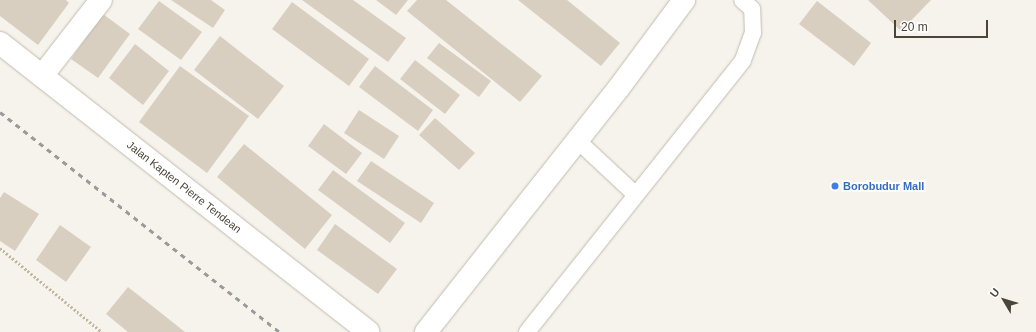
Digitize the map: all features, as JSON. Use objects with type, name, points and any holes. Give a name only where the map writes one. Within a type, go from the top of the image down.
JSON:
[{"type":"street","points":[[42,76],[100,0]]},
{"type":"street","points":[[426,332],[578,140],[684,0]]},
{"type":"street","name":"Jalan Kapten Pierre Tendean","points":[[0,43],[368,332]]},
{"type":"lane","points":[[527,332],[743,60],[753,33],[752,9],[742,0]]},
{"type":"lane","points":[[578,140],[636,195]]},
{"type":"path","points":[[0,248],[102,332]]},
{"type":"building","points":[[0,0],[66,0],[69,3],[38,45],[0,16]]},
{"type":"building","points":[[171,0],[211,0],[225,10],[213,28]]},
{"type":"building","points":[[302,0],[353,0],[406,38],[388,62]]},
{"type":"building","points":[[376,0],[408,0],[396,15]]},
{"type":"building","points":[[417,0],[446,0],[542,76],[520,102],[407,11]]},
{"type":"building","points":[[518,0],[567,0],[620,43],[601,66]]},
{"type":"building","points":[[868,0],[931,0],[901,31]]},
{"type":"building","points":[[159,1],[202,32],[181,60],[138,29]]},
{"type":"building","points":[[817,1],[871,43],[854,66],[799,24]]},
{"type":"building","points":[[292,2],[369,59],[349,86],[272,29]]},
{"type":"building","points":[[103,14],[130,34],[98,78],[71,59]]},
{"type":"building","points":[[220,36],[284,86],[258,119],[194,70]]},
{"type":"building","points":[[439,43],[491,81],[479,97],[427,58]]},
{"type":"building","points":[[135,44],[169,71],[143,105],[109,78]]},
{"type":"building","points":[[415,60],[460,95],[445,114],[400,79]]},
{"type":"building","points":[[180,66],[249,116],[207,173],[139,122]]},
{"type":"building","points":[[375,66],[433,110],[418,131],[359,87]]},
{"type":"building","points":[[359,110],[399,136],[384,159],[344,133]]},
{"type":"building","points":[[435,118],[475,153],[459,170],[419,135]]},
{"type":"building","points":[[324,124],[362,153],[346,174],[308,146]]},
{"type":"building","points":[[244,144],[332,215],[305,249],[217,177]]},
{"type":"building","points":[[371,161],[434,203],[421,223],[357,181]]},
{"type":"building","points":[[333,170],[405,223],[390,243],[318,190]]},
{"type":"building","points":[[4,192],[39,214],[15,251],[0,241],[0,198]]},
{"type":"building","points":[[335,224],[397,269],[378,294],[317,250]]},
{"type":"building","points":[[60,225],[91,247],[66,282],[36,260]]},
{"type":"building","points":[[128,287],[185,332],[128,332],[106,314]]},
{"type":"railway","points":[[0,112],[280,332]]},
{"type":"place","name":"Borobudur Mall","points":[[835,186]]}]
